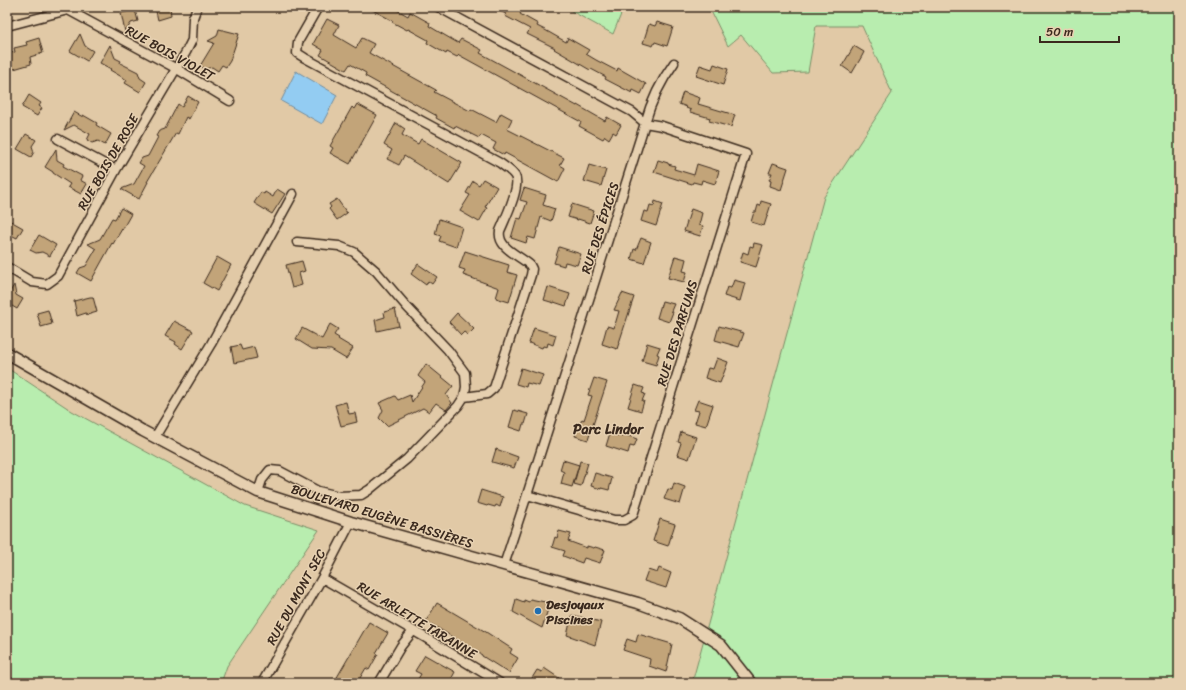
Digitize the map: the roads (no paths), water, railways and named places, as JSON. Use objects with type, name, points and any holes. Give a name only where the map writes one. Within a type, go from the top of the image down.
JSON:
[{"type":"street","name":"RUE BOIS DE ROSE","points":[[7,267],[32,282],[47,284],[58,276],[116,170],[177,69],[192,40],[193,18],[197,7]]},
{"type":"street","points":[[318,7],[298,42],[298,53],[500,163],[509,169],[515,176],[517,182],[516,190],[499,236],[504,245],[530,265],[532,269],[531,275],[494,388],[487,394],[464,397]]},
{"type":"street","points":[[438,7],[632,112],[645,123]]},
{"type":"street","name":"RUE BOIS VIOLET","points":[[7,26],[68,10],[177,69],[230,101]]},
{"type":"street","name":"RUE DES ÉPICES","points":[[504,565],[528,495],[650,107],[667,72],[674,62]]},
{"type":"street","name":"RUE DES PARFUMS","points":[[528,495],[614,520],[624,520],[633,515],[746,154],[662,126],[645,123]]},
{"type":"street","points":[[58,139],[116,170]]},
{"type":"street","points":[[155,437],[211,344],[292,194]]},
{"type":"street","points":[[258,492],[262,480],[270,470],[280,471],[318,491],[339,496],[361,495],[407,460],[458,406],[464,397],[466,386],[464,373],[448,350],[407,307],[376,271],[354,252],[339,246],[297,242]]},
{"type":"street","name":"BOULEVARD EUGÈNE BASSIÈRES","points":[[7,353],[155,437],[258,492],[351,522],[638,603],[679,618],[721,645],[751,683]]},
{"type":"street","name":"RUE DU MONT SEC","points":[[262,683],[322,578],[351,522]]},
{"type":"street","name":"RUE ARLETTE TARANNE","points":[[322,578],[500,683]]},
{"type":"street","points":[[379,683],[413,631]]},
{"type":"water","points":[[296,71],[337,95],[322,124],[281,101]]},
{"type":"place","name":"Desjoyaux Piscines","points":[[538,611]]},
{"type":"district","name":"Parc Lindor","points":[[608,429]]}]
